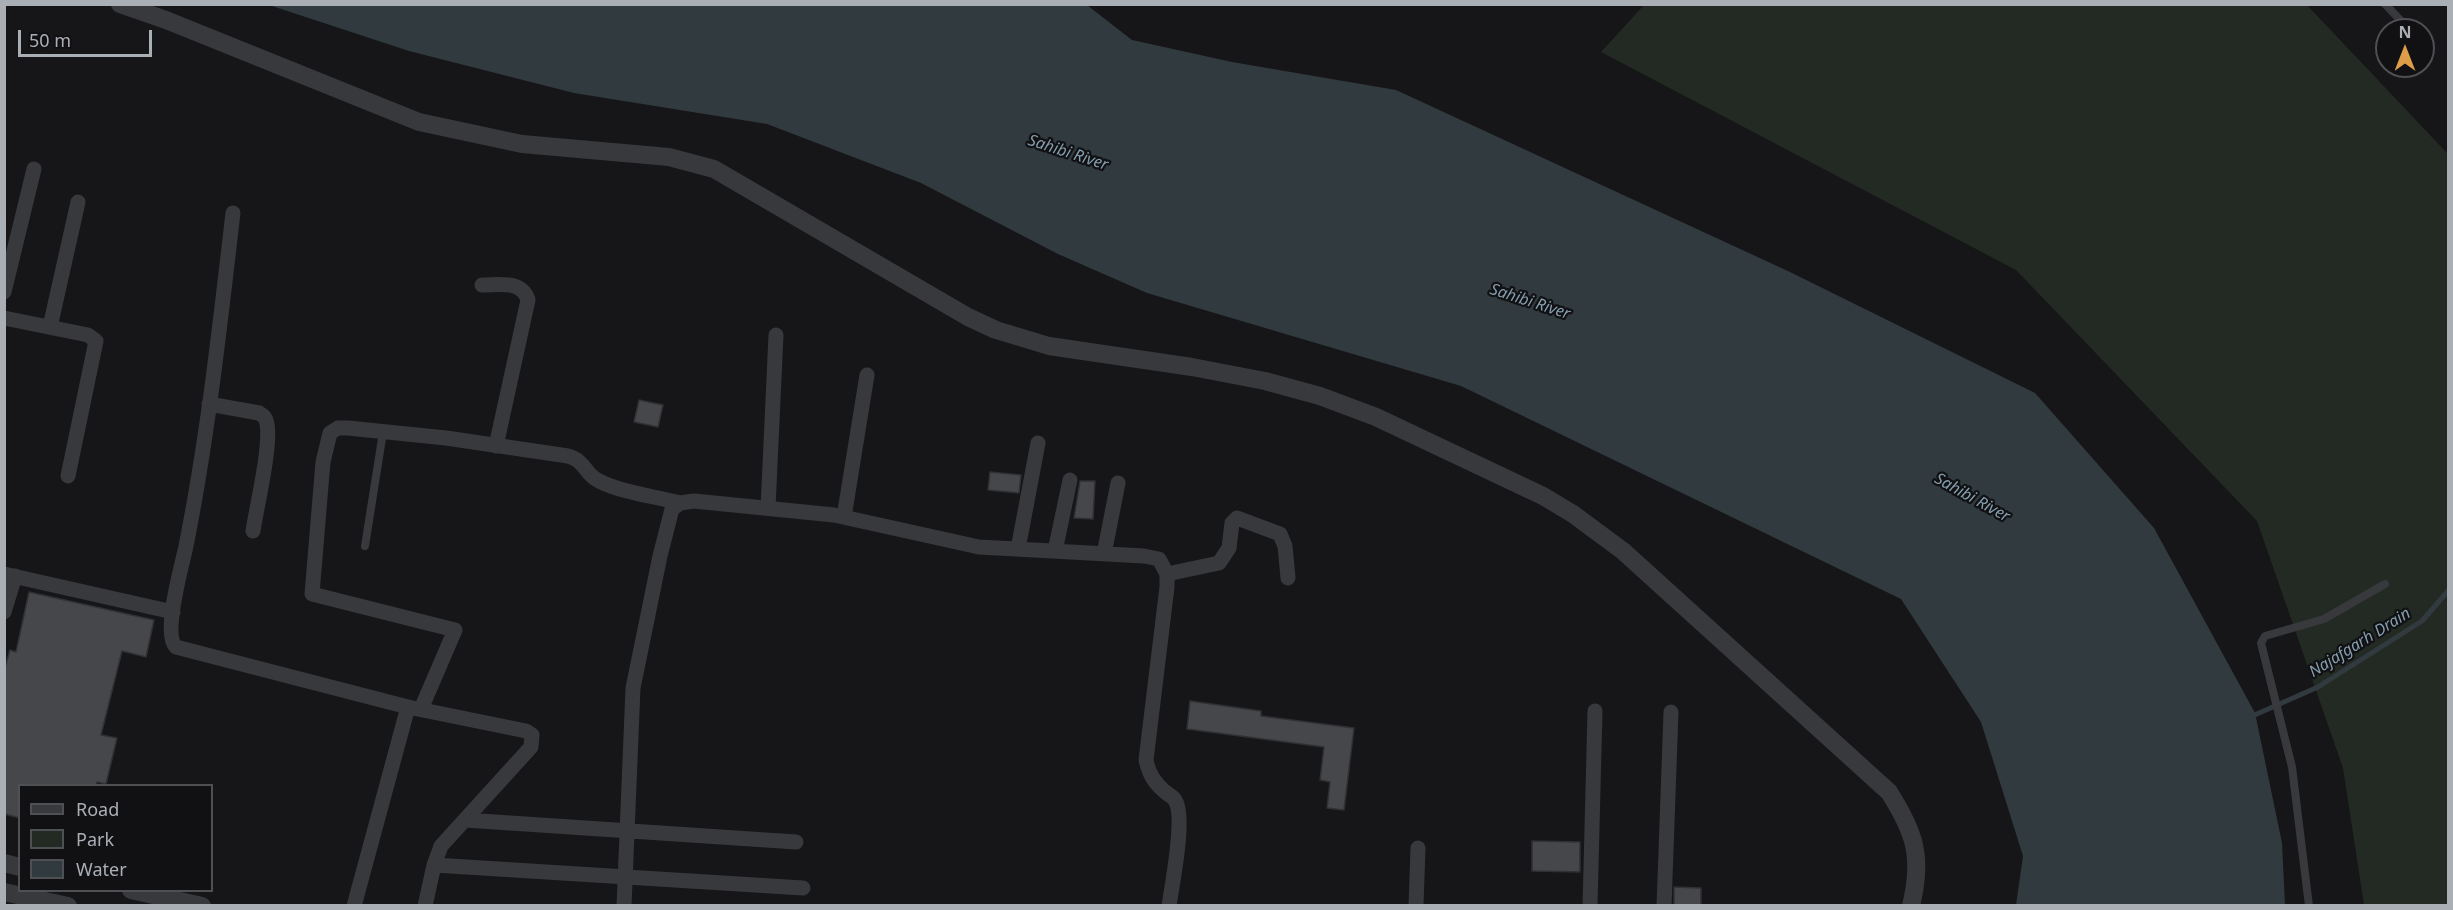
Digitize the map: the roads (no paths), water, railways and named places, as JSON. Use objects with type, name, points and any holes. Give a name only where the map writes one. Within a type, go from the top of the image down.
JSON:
[{"type":"street","points":[[120,4],[166,20],[420,122],[522,144],[669,157],[714,169],[968,317],[996,330],[1049,346],[1192,367],[1265,381],[1320,396],[1376,417],[1543,496],[1573,514],[1623,551],[1889,792],[1914,836],[1918,863],[1917,881],[1911,906]]},
{"type":"street","points":[[4,292],[34,169]]},
{"type":"street","points":[[50,327],[78,202]]},
{"type":"street","points":[[233,213],[196,498],[173,612],[171,641],[176,647],[414,708],[526,731],[532,735],[531,747],[441,846],[434,865],[425,906]]},
{"type":"street","points":[[482,285],[519,287],[526,292],[528,300],[496,446]]},
{"type":"street","points":[[4,318],[92,336],[96,344],[68,476]]},
{"type":"street","points":[[768,508],[776,335]]},
{"type":"street","points":[[844,518],[867,375]]},
{"type":"street","points":[[209,404],[259,413],[267,422],[267,445],[253,531]]},
{"type":"street","points":[[354,906],[414,708],[455,630],[312,594],[323,462],[330,432],[338,428],[578,458],[589,474],[606,484],[680,503],[708,501],[844,518],[957,543],[1144,556],[1160,560],[1167,574],[1146,760],[1149,774],[1174,799],[1178,809],[1179,831],[1169,906]]},
{"type":"street","points":[[1018,549],[1038,443]]},
{"type":"street","points":[[1056,551],[1070,480]]},
{"type":"street","points":[[1104,554],[1118,483]]},
{"type":"street","points":[[624,906],[625,829],[633,688],[667,526],[672,509],[680,503]]},
{"type":"street","points":[[1167,574],[1219,563],[1229,548],[1232,523],[1237,518],[1280,534],[1285,546],[1288,578]]},
{"type":"street","points":[[4,612],[10,575],[173,612]]},
{"type":"street","points":[[1590,906],[1595,711]]},
{"type":"street","points":[[1664,906],[1671,712]]},
{"type":"street","points":[[465,820],[796,842]]},
{"type":"street","points":[[1416,906],[1418,848]]},
{"type":"street","points":[[434,865],[803,888]]},
{"type":"street","points":[[4,892],[68,906]]},
{"type":"street","points":[[134,892],[158,901],[202,906]]},
{"type":"lane","points":[[2385,4],[2398,18]]},
{"type":"lane","points":[[365,546],[383,432]]},
{"type":"lane","points":[[2309,906],[2292,767],[2260,643],[2265,636],[2324,619],[2385,584]]},
{"type":"water","name":"Sahibi River","points":[[269,5],[1087,5],[1132,40],[1232,62],[1396,90],[1790,272],[2035,393],[2154,528],[2255,713],[2282,843],[2285,905],[2016,905],[2023,856],[1981,722],[1901,599],[1461,386],[1147,293],[1058,254],[921,183],[767,124],[574,93],[409,51]]},
{"type":"waterway","name":"Najafgarh Drain","points":[[2250,717],[2318,687],[2422,621],[2448,591]]}]
